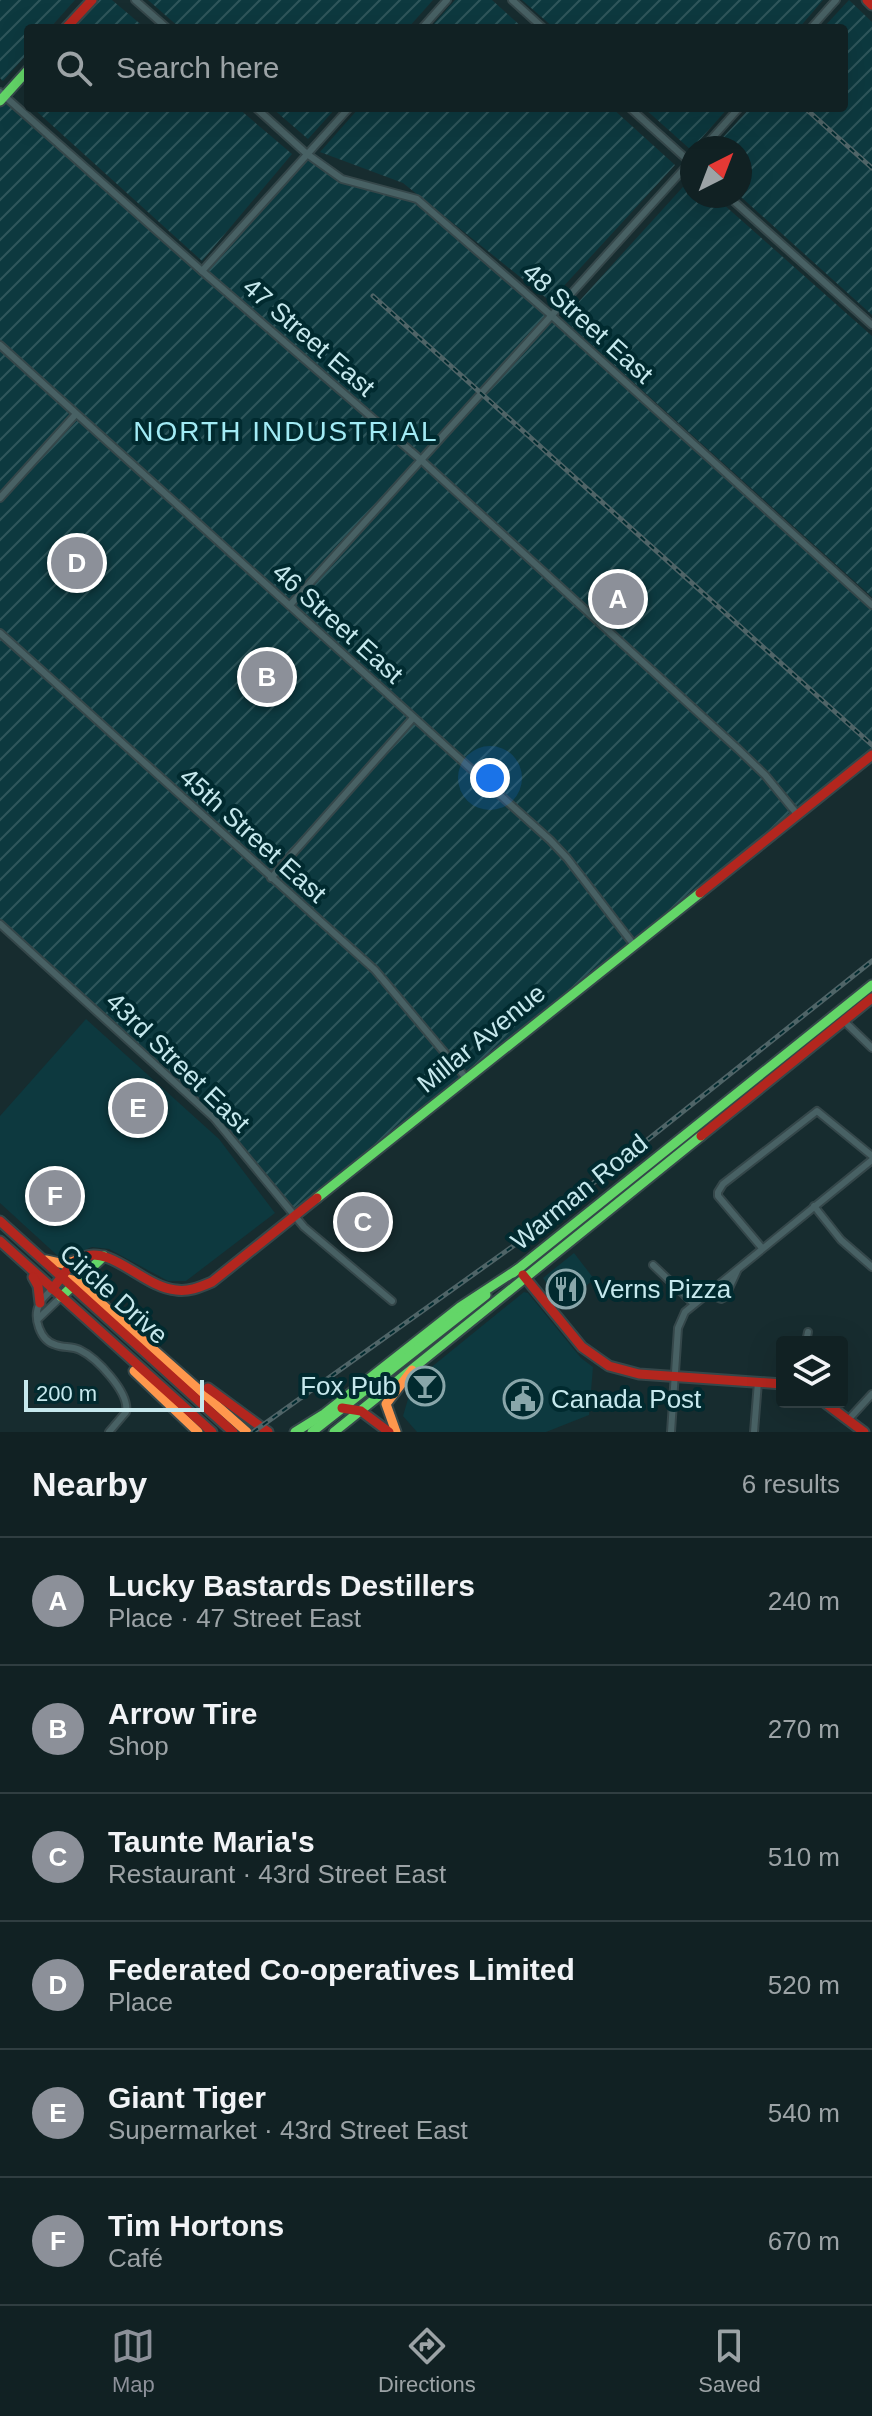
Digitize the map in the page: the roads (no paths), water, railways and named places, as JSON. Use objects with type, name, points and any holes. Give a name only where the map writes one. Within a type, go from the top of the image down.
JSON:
[{"type":"main road","points":[[70,24],[92,0]]},
{"type":"main road","points":[[867,0],[872,5]]},
{"type":"main road","points":[[2,96],[24,74]]},
{"type":"main road","name":"Millar Avenue","points":[[104,1256],[176,1292],[193,1291],[212,1282],[872,755]]},
{"type":"main road","name":"Warman Road","points":[[312,1432],[872,985]]},
{"type":"main road","name":"Warman Road","points":[[334,1432],[872,996]]},
{"type":"main road","name":"Circle Drive","points":[[0,1221],[63,1277]]},
{"type":"main road","name":"Circle Drive","points":[[0,1241],[212,1432]]},
{"type":"main road","points":[[43,1260],[64,1264],[95,1254],[104,1256]]},
{"type":"main road","points":[[61,1297],[104,1256]]},
{"type":"main road","points":[[18,1257],[38,1286],[40,1303]]},
{"type":"main road","points":[[52,1289],[80,1259]]},
{"type":"main road","points":[[89,1268],[86,1277],[92,1295]]},
{"type":"main road","points":[[295,1432],[327,1411],[465,1302],[518,1269],[582,1347],[609,1366],[639,1374],[776,1384]]},
{"type":"main road","points":[[63,1277],[92,1295],[236,1428],[248,1432]]},
{"type":"main road","name":"Circle Drive","points":[[74,1284],[236,1428]]},
{"type":"main road","points":[[96,1329],[150,1388],[198,1432]]},
{"type":"main road","points":[[140,1338],[268,1432]]},
{"type":"main road","points":[[396,1432],[387,1414],[386,1404],[412,1370]]},
{"type":"main road","points":[[342,1408],[361,1411],[389,1432]]},
{"type":"main road","points":[[832,1408],[864,1432]]},
{"type":"street","points":[[135,0],[162,24]]},
{"type":"street","points":[[426,24],[447,0]]},
{"type":"street","points":[[512,0],[539,24]]},
{"type":"street","points":[[815,24],[836,0]]},
{"type":"street","name":"47 Street East","points":[[2,96],[420,459],[747,758],[797,814]]},
{"type":"street","name":"48 Street East","points":[[260,112],[307,154],[342,179],[417,199],[552,316],[872,605]]},
{"type":"street","points":[[202,271],[345,112]]},
{"type":"street","points":[[635,112],[680,152]]},
{"type":"street","points":[[714,136],[735,112]]},
{"type":"street","points":[[290,605],[680,174]]},
{"type":"street","points":[[741,208],[872,325]]},
{"type":"street","name":"46 Street East","points":[[0,345],[559,849],[634,945]]},
{"type":"street","points":[[1,494],[76,414]]},
{"type":"street","name":"45th Street East","points":[[0,633],[385,979],[466,1078]]},
{"type":"street","points":[[271,878],[413,718]]},
{"type":"street","name":"43rd Street East","points":[[0,924],[214,1118],[304,1227],[392,1301]]},
{"type":"street","points":[[844,1021],[872,1048]]},
{"type":"street","points":[[671,1432],[678,1328],[682,1317],[872,1158],[817,1111],[723,1184],[718,1196],[762,1248]]},
{"type":"street","points":[[814,1206],[841,1240],[872,1267]]},
{"type":"street","points":[[653,1265],[694,1304]]},
{"type":"street","points":[[707,1293],[721,1299],[725,1297],[740,1266]]},
{"type":"street","points":[[52,1289],[40,1303],[38,1319],[41,1333],[47,1340],[86,1353],[124,1394],[126,1412],[109,1432]]},
{"type":"street","points":[[38,1319],[61,1297]]},
{"type":"street","points":[[807,1336],[808,1332]]},
{"type":"street","points":[[754,1432],[758,1382]]},
{"type":"street","points":[[848,1420],[872,1394]]},
{"type":"railway","points":[[809,112],[872,168]]},
{"type":"railway","points":[[373,296],[872,745]]},
{"type":"railway","points":[[253,1432],[523,1239],[872,961]]},
{"type":"place","name":"Federated Co-operatives Limited","points":[[77,563]]},
{"type":"place","name":"Lucky Bastards Destillers","points":[[618,599]]},
{"type":"place","name":"Arrow Tire","points":[[267,677]]},
{"type":"place","name":"Giant Tiger","points":[[138,1108]]},
{"type":"place","name":"Tim Hortons","points":[[55,1196]]},
{"type":"place","name":"Taunte Maria's","points":[[363,1222]]},
{"type":"place","name":"Verns Pizza","points":[[566,1289]]},
{"type":"place","name":"Fox Pub","points":[[425,1386]]},
{"type":"place","name":"Canada Post","points":[[523,1399]]},
{"type":"district","name":"NORTH INDUSTRIAL","points":[[286,431]]}]
